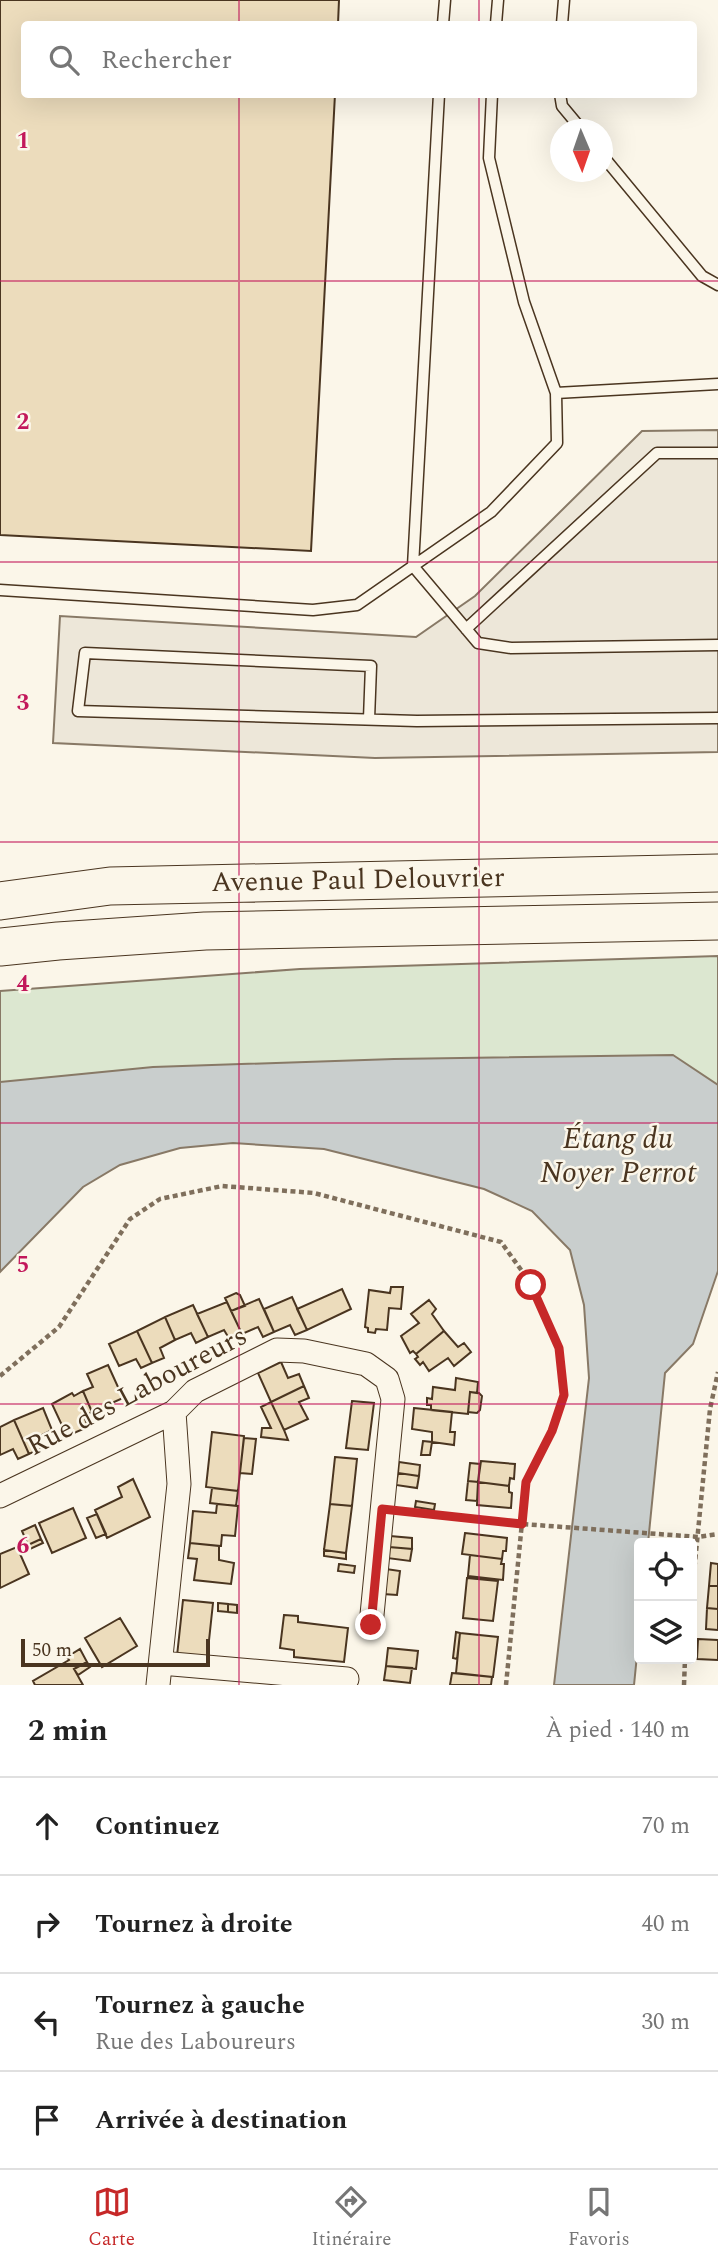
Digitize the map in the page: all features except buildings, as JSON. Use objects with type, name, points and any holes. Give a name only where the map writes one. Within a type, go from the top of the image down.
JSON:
[{"type":"main road","name":"Avenue Paul Delouvrier","points":[[0,901],[110,886],[718,873]]},
{"type":"main road","name":"Avenue Paul Delouvrier","points":[[0,947],[205,931],[718,920]]},
{"type":"street","name":"Rue des Laboureurs","points":[[0,1496],[174,1412],[195,1391],[277,1350],[304,1351],[366,1364],[387,1379],[393,1399],[371,1625]]},
{"type":"street","points":[[174,1412],[179,1485],[159,1674],[347,1679]]},
{"type":"lane","points":[[443,21],[445,0]]},
{"type":"lane","points":[[496,21],[498,0]]},
{"type":"lane","points":[[562,21],[564,0]]},
{"type":"lane","points":[[439,98],[412,566],[478,643],[511,648],[718,645]]},
{"type":"lane","points":[[0,590],[313,610],[357,605],[491,512],[557,443],[556,393],[524,302],[489,158],[492,98]]},
{"type":"lane","points":[[561,98],[562,106],[573,119]]},
{"type":"lane","points":[[613,167],[702,276],[718,285]]},
{"type":"lane","points":[[556,393],[718,384]]},
{"type":"lane","points":[[466,629],[657,453],[718,453]]},
{"type":"lane","points":[[369,719],[370,666],[85,653],[78,711],[369,719],[718,718]]},
{"type":"path","points":[[0,1376],[59,1327],[130,1219],[160,1199],[222,1186],[314,1193],[501,1242],[531,1285],[559,1348],[564,1395],[552,1431],[526,1482],[506,1685]]},
{"type":"path","points":[[697,1546],[710,1409],[718,1372]]},
{"type":"path","points":[[382,1509],[522,1524],[688,1536],[718,1534]]},
{"type":"path","points":[[684,1685],[685,1664]]},
{"type":"green space","points":[[718,956],[718,1085],[0,1082],[0,991],[300,969]]},
{"type":"shaded area","points":[[718,430],[718,752],[375,758],[53,743],[60,616],[416,637],[475,596],[642,431]]},
{"type":"water","name":"Étang du Noyer Perrot","points":[[673,1055],[718,1085],[718,1271],[693,1344],[665,1373],[648,1538],[634,1538],[636,1664],[634,1685],[554,1685],[589,1378],[584,1305],[570,1250],[532,1211],[484,1189],[324,1149],[233,1143],[180,1148],[120,1165],[83,1187],[0,1272],[0,1082],[153,1067],[394,1059]]},
{"type":"route","points":[[371,1625],[382,1509],[522,1524],[526,1482],[552,1431],[564,1395],[559,1348],[531,1285]]}]
